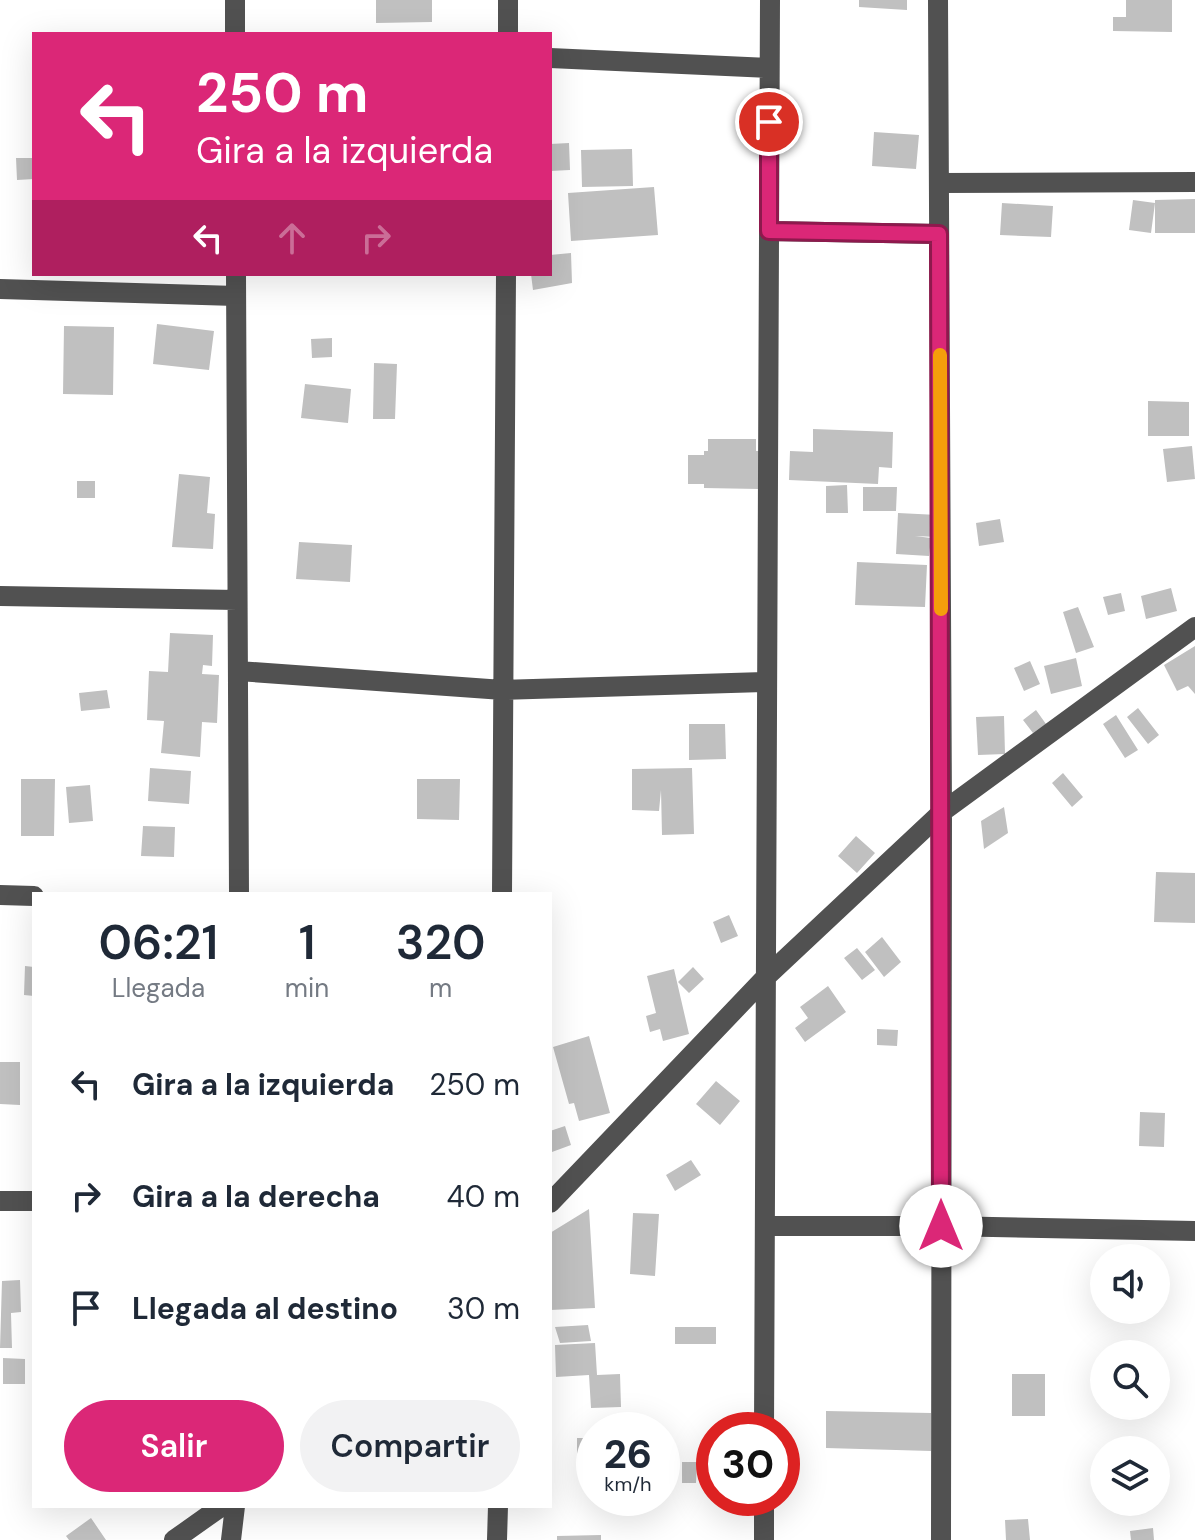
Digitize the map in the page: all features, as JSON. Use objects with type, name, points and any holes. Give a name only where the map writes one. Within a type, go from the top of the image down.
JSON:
[{"type":"street","points":[[235,0],[235,32]]},
{"type":"street","points":[[508,0],[508,32]]},
{"type":"street","points":[[764,1412],[770,0]]},
{"type":"street","points":[[938,0],[942,812],[941,1540]]},
{"type":"street","points":[[552,58],[769,68]]},
{"type":"street","points":[[939,183],[1195,182]]},
{"type":"street","points":[[769,231],[939,234]]},
{"type":"street","points":[[236,276],[239,892]]},
{"type":"street","points":[[502,892],[506,276]]},
{"type":"street","points":[[0,289],[236,296]]},
{"type":"street","points":[[0,596],[237,600]]},
{"type":"street","points":[[552,1201],[766,977],[942,812],[1195,627]]},
{"type":"street","points":[[238,671],[503,690],[767,682]]},
{"type":"street","points":[[0,895],[32,896]]},
{"type":"street","points":[[0,1201],[32,1201]]},
{"type":"street","points":[[765,1226],[1195,1231]]},
{"type":"street","points":[[174,1540],[219,1508]]},
{"type":"street","points":[[231,1540],[235,1508]]},
{"type":"street","points":[[497,1540],[498,1508]]},
{"type":"street","points":[[764,1516],[764,1540]]},
{"type":"building","points":[[376,0],[432,0],[432,22],[376,23]]},
{"type":"building","points":[[859,0],[907,0],[907,10],[859,7]]},
{"type":"building","points":[[1126,0],[1172,0],[1172,32],[1113,31],[1113,17],[1126,17]]},
{"type":"building","points":[[874,132],[919,135],[916,169],[872,166]]},
{"type":"building","points":[[569,143],[570,170],[552,171],[552,144]]},
{"type":"building","points":[[632,149],[633,186],[582,187],[581,150]]},
{"type":"building","points":[[16,158],[32,158],[32,179],[17,180]]},
{"type":"building","points":[[654,187],[658,235],[571,241],[568,193]]},
{"type":"building","points":[[1195,199],[1195,233],[1155,233],[1155,200]]},
{"type":"building","points":[[1133,200],[1155,203],[1151,233],[1129,230]]},
{"type":"building","points":[[1002,203],[1053,206],[1051,237],[1000,235]]},
{"type":"building","points":[[571,253],[572,283],[533,290],[531,276],[552,276],[552,255]]},
{"type":"building","points":[[157,324],[214,331],[209,370],[153,364]]},
{"type":"building","points":[[64,326],[114,327],[113,395],[63,394]]},
{"type":"building","points":[[332,338],[332,357],[312,358],[311,339]]},
{"type":"building","points":[[374,363],[397,364],[395,419],[373,419]]},
{"type":"building","points":[[305,384],[351,389],[348,423],[301,418]]},
{"type":"building","points":[[1148,401],[1189,402],[1189,436],[1148,436]]},
{"type":"building","points":[[813,429],[893,432],[892,468],[879,467],[878,484],[789,480],[790,451],[813,452]]},
{"type":"building","points":[[708,439],[756,439],[759,489],[704,488],[704,484],[688,484],[688,455],[704,455],[704,451],[708,451]]},
{"type":"building","points":[[1192,446],[1195,479],[1167,482],[1163,449]]},
{"type":"building","points":[[179,474],[210,477],[207,513],[215,514],[213,549],[172,547]]},
{"type":"building","points":[[77,481],[95,481],[95,498],[77,498]]},
{"type":"building","points":[[847,485],[848,513],[826,513],[826,486]]},
{"type":"building","points":[[863,487],[897,487],[896,511],[863,511]]},
{"type":"building","points":[[898,513],[938,515],[937,537],[915,536],[931,538],[929,556],[896,554]]},
{"type":"building","points":[[1000,519],[1004,542],[979,546],[976,523]]},
{"type":"building","points":[[299,542],[352,545],[350,582],[296,579]]},
{"type":"building","points":[[857,562],[927,565],[925,607],[855,605]]},
{"type":"building","points":[[1171,588],[1177,611],[1146,619],[1141,596]]},
{"type":"building","points":[[1121,593],[1125,611],[1108,615],[1103,597]]},
{"type":"building","points":[[1078,607],[1094,647],[1076,653],[1063,612]]},
{"type":"building","points":[[170,633],[213,635],[212,666],[203,665],[202,674],[219,675],[217,723],[202,722],[200,757],[161,753],[164,721],[147,720],[149,671],[168,672]]},
{"type":"building","points":[[1195,646],[1195,694],[1188,686],[1177,691],[1164,665]]},
{"type":"building","points":[[1076,658],[1082,686],[1051,694],[1044,666]]},
{"type":"building","points":[[1030,661],[1040,684],[1024,691],[1014,668]]},
{"type":"building","points":[[107,690],[110,708],[81,711],[79,693]]},
{"type":"building","points":[[1138,708],[1159,735],[1148,744],[1127,717]]},
{"type":"building","points":[[1036,710],[1046,724],[1033,733],[1023,720]]},
{"type":"building","points":[[1116,715],[1138,750],[1125,758],[1103,724]]},
{"type":"building","points":[[1004,716],[1005,754],[978,755],[976,717]]},
{"type":"building","points":[[689,724],[725,724],[726,759],[689,760]]},
{"type":"building","points":[[150,768],[191,771],[189,804],[148,801]]},
{"type":"building","points":[[692,768],[694,834],[662,835],[661,790],[659,811],[632,810],[632,769]]},
{"type":"building","points":[[1063,773],[1083,797],[1072,807],[1052,783]]},
{"type":"building","points":[[21,779],[55,779],[54,836],[21,836]]},
{"type":"building","points":[[417,779],[460,779],[459,820],[417,819]]},
{"type":"building","points":[[90,785],[93,821],[69,823],[66,787]]},
{"type":"building","points":[[1004,807],[1008,833],[984,849],[981,821]]},
{"type":"building","points":[[143,826],[175,827],[174,857],[141,856]]},
{"type":"building","points":[[856,836],[875,853],[857,873],[838,856]]},
{"type":"building","points":[[1156,872],[1195,873],[1195,923],[1154,922]]},
{"type":"building","points":[[729,915],[738,936],[721,943],[713,922]]},
{"type":"building","points":[[882,937],[901,962],[884,977],[865,952]]},
{"type":"building","points":[[857,948],[875,970],[862,980],[844,958]]},
{"type":"building","points":[[25,966],[32,967],[32,996],[24,995]]},
{"type":"building","points":[[693,967],[704,979],[689,993],[678,982]]},
{"type":"building","points":[[674,969],[689,1034],[663,1041],[660,1029],[650,1032],[646,1016],[656,1013],[647,976]]},
{"type":"building","points":[[828,986],[846,1012],[805,1042],[795,1028],[808,1018],[800,1007]]},
{"type":"building","points":[[877,1029],[898,1030],[897,1046],[877,1045]]},
{"type":"building","points":[[589,1036],[610,1113],[579,1121],[574,1103],[569,1104],[553,1047]]},
{"type":"building","points":[[0,1062],[20,1062],[20,1105],[0,1104]]},
{"type":"building","points":[[716,1081],[740,1101],[720,1125],[696,1104]]},
{"type":"building","points":[[1140,1112],[1165,1113],[1164,1147],[1139,1146]]},
{"type":"building","points":[[565,1126],[571,1145],[552,1152],[552,1130]]},
{"type":"building","points":[[691,1160],[701,1175],[675,1191],[666,1175]]},
{"type":"building","points":[[589,1209],[595,1308],[552,1310],[552,1232]]},
{"type":"building","points":[[633,1213],[659,1214],[655,1276],[630,1274]]},
{"type":"building","points":[[20,1280],[21,1312],[11,1313],[12,1348],[0,1348],[2,1281]]},
{"type":"building","points":[[588,1325],[591,1341],[560,1343],[555,1327]]},
{"type":"building","points":[[675,1327],[716,1327],[716,1344],[675,1344]]},
{"type":"building","points":[[595,1343],[597,1375],[620,1374],[621,1407],[591,1408],[589,1375],[556,1377],[555,1345]]},
{"type":"building","points":[[3,1358],[25,1359],[25,1384],[3,1384]]},
{"type":"building","points":[[1012,1374],[1045,1374],[1045,1416],[1012,1416]]},
{"type":"building","points":[[826,1411],[931,1413],[931,1451],[826,1448]]},
{"type":"building","points":[[682,1462],[696,1462],[696,1483],[682,1483]]},
{"type":"building","points":[[91,1518],[106,1540],[69,1540],[66,1536]]},
{"type":"building","points":[[1028,1519],[1030,1540],[1006,1540],[1005,1520]]},
{"type":"building","points":[[1153,1528],[1154,1540],[1131,1540],[1130,1531]]},
{"type":"building","points":[[601,1535],[601,1540],[557,1540],[557,1536]]},
{"type":"slow traffic","points":[[940,355],[941,609]]},
{"type":"route","points":[[769,122],[769,231],[939,234],[941,1226]]}]
